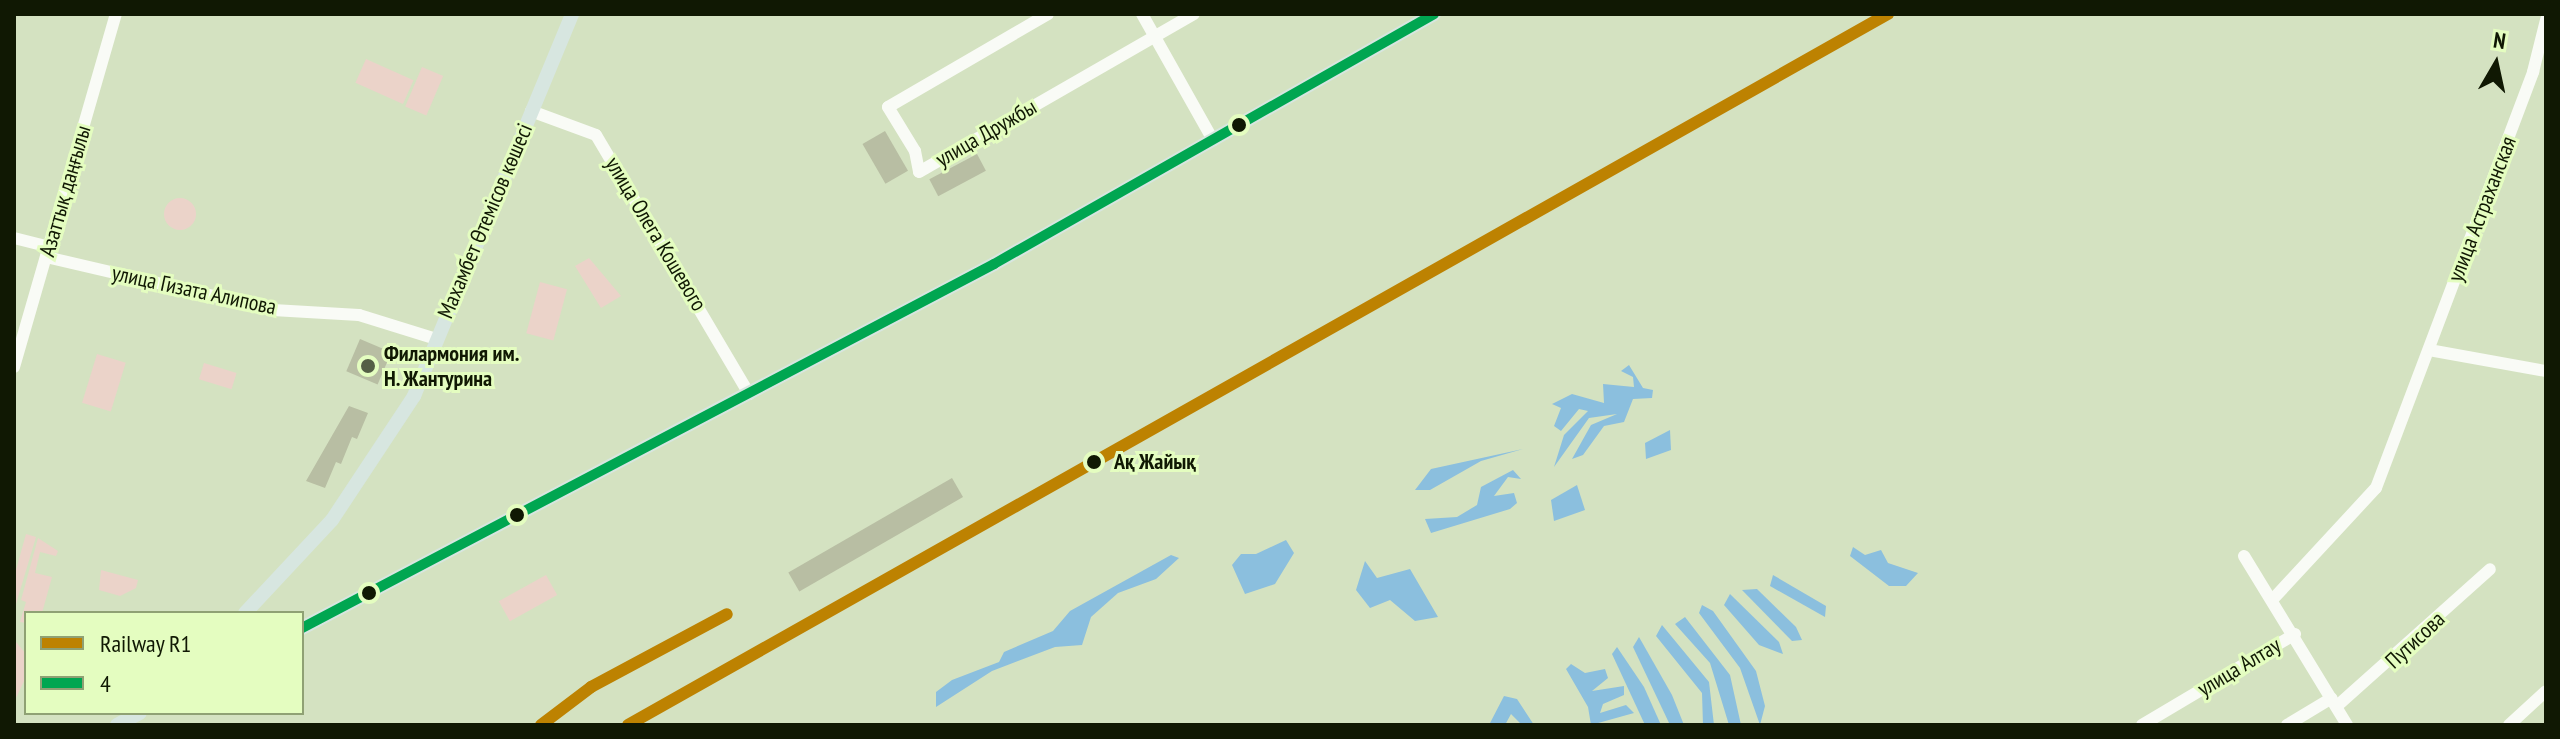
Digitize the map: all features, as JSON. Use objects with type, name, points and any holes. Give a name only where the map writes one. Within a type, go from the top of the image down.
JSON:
[{"type":"main road","name":"Махамбет Өтемісов көшесі","points":[[247,611],[357,485],[414,396],[572,14]]},
{"type":"main road","points":[[304,627],[749,394],[1213,140],[1434,14]]},
{"type":"main road","points":[[117,725],[136,715]]},
{"type":"street","name":"Азаттық даңғылы","points":[[14,367],[116,14]]},
{"type":"street","name":"улица Дружбы","points":[[1048,14],[888,107],[915,151],[919,172],[1194,14]]},
{"type":"street","points":[[1142,14],[1213,140]]},
{"type":"street","name":"улица Астраханская","points":[[2274,598],[2376,488],[2533,72],[2546,20]]},
{"type":"street","name":"улица Олега Кошевого","points":[[531,111],[596,135],[749,394]]},
{"type":"street","name":"улица Гизата Алипова","points":[[14,238],[48,252],[273,310],[359,315],[436,339]]},
{"type":"street","points":[[2429,350],[2546,371]]},
{"type":"street","points":[[2244,556],[2274,598],[2347,725]]},
{"type":"street","name":"Путисова","points":[[2334,702],[2490,569]]},
{"type":"street","name":"улица Алтау","points":[[2142,725],[2295,634]]},
{"type":"street","points":[[2509,725],[2546,691]]},
{"type":"street","points":[[2287,725],[2334,702]]},
{"type":"shaded area","points":[[366,59],[414,80],[403,104],[355,83]]},
{"type":"shaded area","points":[[422,67],[443,76],[426,116],[405,107]]},
{"type":"shaded area","points":[[180,198],[191,203],[196,214],[191,225],[180,230],[169,225],[164,214],[169,203]]},
{"type":"shaded area","points":[[589,258],[621,296],[601,308],[575,266]]},
{"type":"shaded area","points":[[540,282],[567,289],[553,340],[526,333]]},
{"type":"shaded area","points":[[97,354],[126,363],[111,412],[82,403]]},
{"type":"shaded area","points":[[204,363],[237,373],[232,389],[199,379]]},
{"type":"shaded area","points":[[26,534],[36,537],[16,604],[14,577]]},
{"type":"shaded area","points":[[38,538],[58,551],[56,556],[40,552],[35,573],[52,577],[43,611],[24,611],[24,623],[20,622],[26,602],[21,600]]},
{"type":"shaded area","points":[[101,570],[138,580],[136,588],[120,596],[99,590]]},
{"type":"shaded area","points":[[546,575],[557,595],[510,621],[499,601]]},
{"type":"shaded area","points":[[16,642],[24,652],[24,681],[14,702]]},
{"type":"water","points":[[1629,365],[1643,388],[1653,390],[1652,398],[1633,399],[1624,422],[1604,426],[1583,455],[1572,459],[1591,425],[1617,414],[1589,418],[1554,467],[1564,435],[1588,411],[1579,409],[1561,431],[1554,426],[1561,408],[1552,404],[1572,394],[1604,403],[1603,384],[1634,387],[1633,377],[1621,371]]},
{"type":"water","points":[[1670,430],[1671,450],[1646,459],[1645,443]]},
{"type":"water","points":[[1523,449],[1481,461],[1430,490],[1415,490],[1431,469]]},
{"type":"water","points":[[1513,470],[1521,479],[1508,477],[1494,496],[1514,493],[1517,503],[1510,509],[1431,533],[1425,519],[1457,517],[1477,505],[1481,487]]},
{"type":"water","points":[[1577,485],[1585,510],[1554,521],[1551,500]]},
{"type":"water","points":[[1286,540],[1294,553],[1275,584],[1245,594],[1232,565],[1241,554],[1256,554]]},
{"type":"water","points":[[1853,547],[1865,555],[1881,550],[1888,563],[1918,573],[1906,586],[1889,586],[1850,556]]},
{"type":"water","points":[[1171,555],[1179,558],[1156,579],[1118,593],[1091,617],[1082,645],[1055,647],[992,671],[936,707],[936,692],[952,680],[999,662],[1004,652],[1053,631],[1070,611]]},
{"type":"water","points":[[1365,561],[1377,578],[1410,569],[1438,617],[1415,621],[1390,600],[1370,608],[1356,590]]},
{"type":"water","points":[[1773,575],[1826,606],[1825,617],[1770,586]]},
{"type":"water","points":[[1757,589],[1796,627],[1802,640],[1792,641],[1742,590]]},
{"type":"water","points":[[1730,594],[1779,642],[1783,654],[1759,645],[1724,605]]},
{"type":"water","points":[[1702,605],[1713,611],[1756,671],[1765,706],[1760,725],[1740,668],[1699,613]]},
{"type":"water","points":[[1685,617],[1730,675],[1741,725],[1729,725],[1710,663],[1675,624]]},
{"type":"water","points":[[1662,625],[1709,682],[1714,725],[1703,725],[1702,693],[1656,636]]},
{"type":"water","points":[[1639,637],[1672,695],[1684,725],[1670,725],[1633,647]]},
{"type":"water","points":[[1617,647],[1644,687],[1661,725],[1645,725],[1612,654]]},
{"type":"water","points":[[1571,664],[1585,673],[1605,669],[1608,678],[1592,691],[1624,686],[1624,695],[1603,704],[1600,713],[1626,705],[1634,713],[1591,725],[1588,707],[1566,669]]},
{"type":"water","points":[[1504,696],[1517,699],[1534,725],[1522,725],[1511,714],[1505,725],[1489,725]]},
{"type":"building","points":[[885,131],[908,171],[885,184],[862,144]]},
{"type":"building","points":[[977,154],[986,171],[938,196],[929,179]]},
{"type":"building","name":"Филармония им. Н. Жантурина","points":[[360,339],[391,352],[378,385],[346,371]]},
{"type":"building","points":[[349,406],[368,413],[357,439],[352,437],[341,464],[336,462],[325,488],[306,481]]},
{"type":"building","points":[[952,478],[963,497],[799,592],[788,572]]},
{"type":"rail line","name":"R1","points":[[628,725],[1888,14]]},
{"type":"rail line","name":"R1","points":[[541,725],[591,687],[727,614]]},
{"type":"transit line","name":"4","points":[[304,627],[994,264],[1434,14]]},
{"type":"place","name":"Филармония им. Н. Жантурина","points":[[368,366]]},
{"type":"place","name":"Ақ Жайық","points":[[1094,462]]}]
